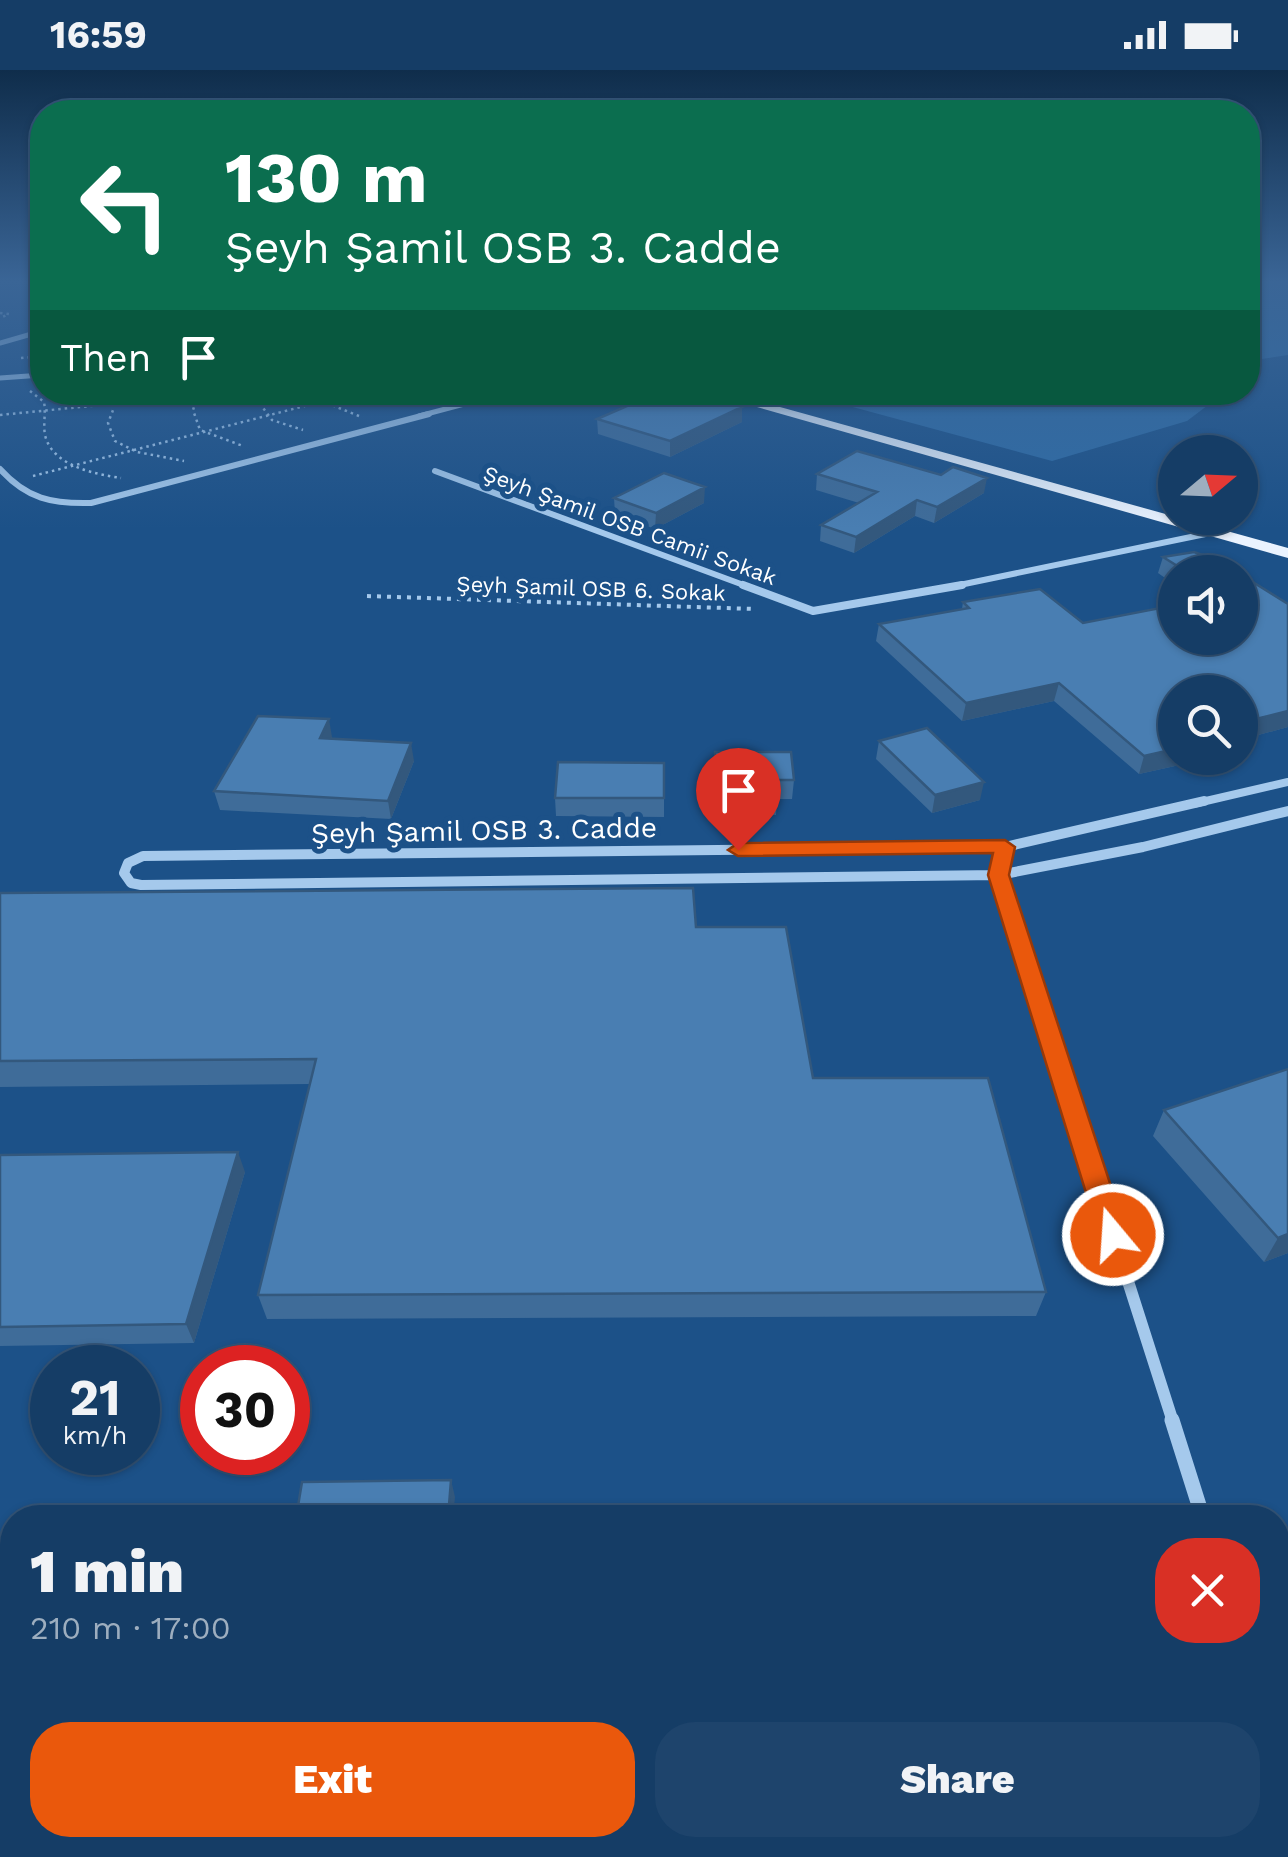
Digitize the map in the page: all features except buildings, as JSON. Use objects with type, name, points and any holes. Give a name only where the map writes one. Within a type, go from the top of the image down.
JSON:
[{"type":"main road","points":[[757,405],[1158,516]]},
{"type":"main road","points":[[791,405],[1158,507]]},
{"type":"main road","points":[[1225,535],[1288,553]]},
{"type":"main road","points":[[1258,535],[1288,543]]},
{"type":"street","points":[[0,378],[30,376]]},
{"type":"street","points":[[0,470],[39,502],[92,503],[461,405]]},
{"type":"street","name":"Şeyh Şamil OSB Camii Sokak","points":[[435,472],[813,611],[895,599],[1201,535]]},
{"type":"street","name":"Şeyh Şamil OSB 3. Cadde","points":[[999,875],[140,885],[131,883],[124,873],[128,864],[143,856],[1005,847],[1288,782]]},
{"type":"street","points":[[999,875],[1143,847],[1288,812]]},
{"type":"street","points":[[1005,847],[999,875],[1199,1505]]},
{"type":"path","points":[[44,405],[44,428],[55,454],[99,474],[130,479]]},
{"type":"path","points":[[0,414],[98,405]]},
{"type":"path","points":[[117,405],[107,426],[110,436],[131,451],[189,462]]},
{"type":"path","points":[[196,405],[193,420],[203,432],[247,447]]},
{"type":"path","points":[[261,405],[267,416],[282,424],[315,432]]},
{"type":"path","points":[[11,482],[310,405]]},
{"type":"path","points":[[335,405],[362,417]]},
{"type":"path","name":"Şeyh Şamil OSB 6. Sokak","points":[[367,596],[755,609]]},
{"type":"shaded area","points":[[845,405],[1208,405],[1187,421],[1052,461]]},
{"type":"route","points":[[738,850],[1005,847],[999,875],[1113,1235]]}]
